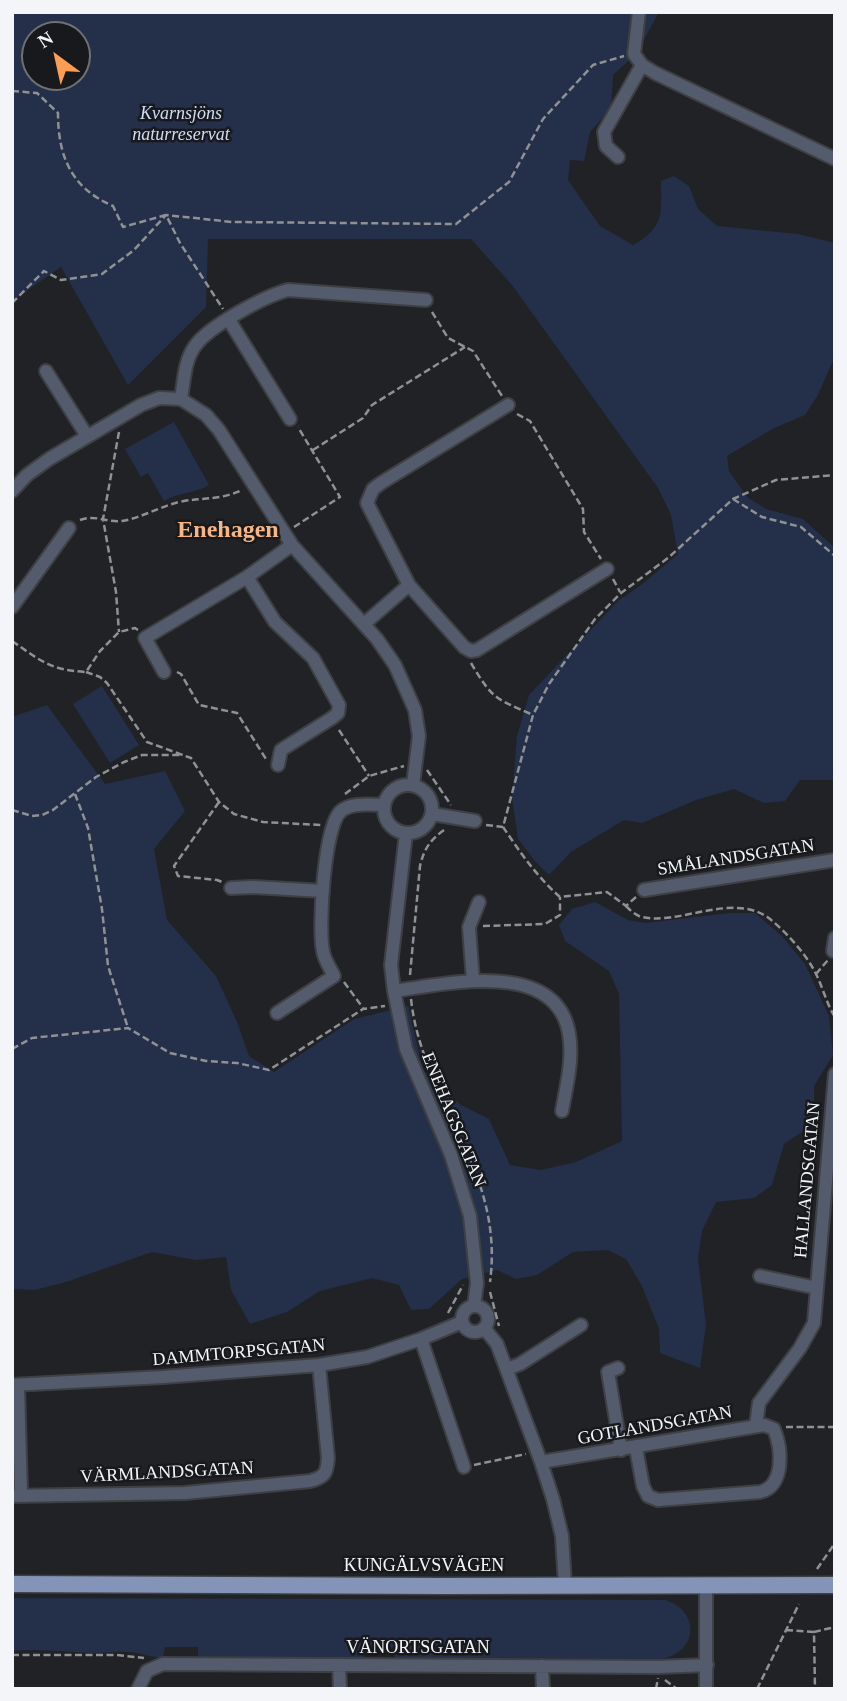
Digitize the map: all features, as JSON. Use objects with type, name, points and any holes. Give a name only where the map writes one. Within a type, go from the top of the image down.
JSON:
[{"type":"main road","name":"KUNGÄLVSVÄGEN","points":[[12,1584],[835,1585]]},
{"type":"street","points":[[618,157],[606,146],[604,132],[638,59],[639,12]]},
{"type":"street","points":[[638,59],[655,73],[835,159]]},
{"type":"street","points":[[181,399],[187,360],[195,346],[204,336],[270,295],[288,290],[426,300]]},
{"type":"street","points":[[229,320],[290,419]]},
{"type":"street","points":[[46,371],[88,436]]},
{"type":"street","points":[[12,491],[27,475],[49,459],[141,405],[159,398],[181,399],[206,415],[219,430],[292,545],[364,624],[395,665],[415,710],[419,736],[413,785]]},
{"type":"street","points":[[508,405],[381,483],[369,495],[368,503],[409,585],[464,647],[471,651],[477,650],[607,569]]},
{"type":"street","points":[[12,607],[68,528]]},
{"type":"street","points":[[164,672],[145,638],[247,577],[292,545]]},
{"type":"street","points":[[247,577],[275,622],[313,658],[337,700],[338,712],[281,750],[278,765]]},
{"type":"street","points":[[364,624],[409,585]]},
{"type":"street","points":[[413,785],[428,795],[432,814],[423,828],[407,834],[390,826],[384,814],[384,805],[392,790],[413,785]]},
{"type":"street","points":[[277,1013],[334,976],[323,954],[325,823],[346,808],[356,805],[384,805]]},
{"type":"street","points":[[432,814],[475,821]]},
{"type":"street","name":"ENEHAGSGATAN","points":[[407,834],[391,965],[396,1004],[412,1067],[462,1182],[470,1216],[477,1283],[474,1306],[463,1312],[462,1322]]},
{"type":"street","name":"SMÅLANDSGATAN","points":[[643,890],[835,860]]},
{"type":"street","points":[[231,888],[323,891]]},
{"type":"street","points":[[473,981],[469,927],[479,902]]},
{"type":"street","points":[[394,991],[473,981],[509,981],[533,988],[553,1000],[564,1018],[570,1038],[562,1111]]},
{"type":"street","name":"HALLANDSGATAN","points":[[756,1425],[759,1403],[800,1348],[814,1323],[835,1074]]},
{"type":"street","name":"HALLANDSGATAN","points":[[760,1276],[817,1288]]},
{"type":"street","points":[[462,1322],[470,1331],[478,1332],[484,1328],[488,1321],[487,1314],[482,1308],[474,1306]]},
{"type":"street","name":"DAMMTORPSGATAN","points":[[15,1385],[319,1365],[368,1357],[462,1322]]},
{"type":"street","points":[[507,1369],[520,1364],[582,1325]]},
{"type":"street","points":[[484,1328],[496,1344],[507,1369],[539,1457],[562,1536],[565,1585]]},
{"type":"street","points":[[421,1339],[464,1467]]},
{"type":"street","name":"VÄRMLANDSGATAN","points":[[17,1496],[185,1493],[323,1478],[327,1472],[328,1458],[319,1365]]},
{"type":"street","points":[[618,1368],[608,1372],[621,1450]]},
{"type":"street","points":[[15,1385],[17,1496]]},
{"type":"street","name":"GOTLANDSGATAN","points":[[539,1457],[636,1448],[756,1425],[777,1425]]},
{"type":"street","points":[[636,1448],[643,1486],[648,1496],[659,1500],[760,1492],[769,1490],[776,1482],[779,1443],[777,1425]]},
{"type":"street","points":[[706,1585],[706,1689]]},
{"type":"street","name":"VÄNORTSGATAN","points":[[155,1667],[163,1664],[658,1667],[707,1664]]},
{"type":"street","points":[[339,1666],[340,1689]]},
{"type":"street","points":[[542,1666],[543,1689]]},
{"type":"street","points":[[138,1687],[146,1671],[155,1667]]},
{"type":"path","points":[[12,91],[37,93],[58,113],[58,137],[68,171],[97,199],[113,206],[123,227],[166,215],[232,222],[456,224],[509,182],[543,119],[593,65],[638,59]]},
{"type":"path","points":[[12,303],[44,271],[61,280],[102,275],[134,250],[166,215]]},
{"type":"path","points":[[166,215],[180,243],[229,320]]},
{"type":"path","points":[[426,300],[449,338],[473,351],[512,411],[530,421],[583,509],[584,532],[621,593]]},
{"type":"path","points":[[313,450],[363,418],[372,405],[465,347]]},
{"type":"path","points":[[119,632],[116,592],[103,519],[122,415]]},
{"type":"path","points":[[285,532],[340,497],[313,450],[290,419]]},
{"type":"path","points":[[469,927],[545,924],[560,915],[560,897],[539,877],[503,827],[533,715],[549,684],[595,619],[621,593],[668,558],[733,499],[776,480],[835,475]]},
{"type":"path","points":[[68,528],[89,517],[124,521],[178,502],[220,498],[253,484]]},
{"type":"path","points":[[733,499],[762,517],[801,527],[835,556]]},
{"type":"path","points":[[86,671],[100,651],[119,632],[135,628],[145,638]]},
{"type":"path","points":[[12,641],[47,666],[66,671],[86,671],[107,683],[147,741],[191,758],[219,802],[234,814],[262,821],[325,823]]},
{"type":"path","points":[[471,651],[469,660],[489,693],[533,715]]},
{"type":"path","points":[[164,672],[170,670],[181,674],[199,705],[237,713],[264,758],[278,765]]},
{"type":"path","points":[[332,718],[369,776]]},
{"type":"path","points":[[12,810],[32,816],[42,815],[107,771],[142,755],[186,755]]},
{"type":"path","points":[[346,794],[369,776],[398,767],[416,765],[428,771],[452,807],[452,826],[434,837],[421,859],[411,942],[411,988],[419,1040],[483,1191],[492,1249],[490,1292],[501,1329]]},
{"type":"path","points":[[75,794],[88,828],[102,909],[108,966],[128,1028]]},
{"type":"path","points":[[219,802],[174,866],[178,876],[217,880],[231,888]]},
{"type":"path","points":[[626,906],[643,890]]},
{"type":"path","points":[[560,897],[607,892],[637,915],[653,918],[740,908],[756,910],[771,920],[792,941],[816,974],[835,1017]]},
{"type":"path","points":[[816,974],[826,964],[834,945]]},
{"type":"path","points":[[334,976],[340,976],[363,1009]]},
{"type":"path","points":[[12,1049],[32,1038],[128,1028],[170,1053],[269,1070],[363,1009],[396,1004]]},
{"type":"path","points":[[447,1315],[461,1287],[477,1283]]},
{"type":"path","points":[[777,1425],[790,1426]]},
{"type":"path","points":[[777,1425],[835,1427]]},
{"type":"path","points":[[464,1467],[539,1457]]},
{"type":"path","points":[[817,1569],[835,1543]]},
{"type":"path","points":[[757,1689],[799,1604]]},
{"type":"path","points":[[785,1630],[814,1632],[835,1627]]},
{"type":"path","points":[[814,1632],[815,1689]]},
{"type":"path","points":[[12,1655],[143,1657],[155,1667]]},
{"type":"path","points":[[656,1689],[657,1678]]},
{"type":"green space","name":"Kvarnsjöns naturreservat","points":[[12,12],[659,12],[636,54],[613,75],[611,109],[590,132],[584,161],[570,160],[568,180],[600,226],[633,245],[656,226],[661,211],[661,181],[674,176],[689,186],[698,209],[717,226],[798,234],[835,243],[835,356],[818,395],[805,415],[774,428],[727,456],[729,471],[747,497],[766,509],[803,519],[835,548],[835,780],[800,780],[785,801],[764,803],[734,789],[696,800],[642,823],[624,820],[571,852],[549,875],[518,839],[512,798],[517,736],[529,695],[619,600],[678,554],[671,515],[658,488],[512,285],[471,239],[208,239],[206,307],[128,385],[61,267],[12,301]]},
{"type":"green space","points":[[174,422],[209,485],[164,501],[148,473],[141,477],[125,449]]},
{"type":"green space","points":[[102,686],[139,745],[110,763],[73,704]]},
{"type":"green space","points":[[47,705],[105,784],[165,771],[185,811],[154,849],[167,920],[216,976],[249,1056],[274,1072],[354,1019],[408,1006],[423,1071],[461,1105],[489,1119],[510,1165],[541,1170],[576,1162],[622,1141],[619,994],[609,971],[565,941],[559,925],[572,909],[595,902],[628,920],[645,923],[730,913],[755,913],[782,936],[805,964],[829,1016],[833,1055],[814,1086],[814,1124],[784,1144],[772,1185],[754,1198],[716,1202],[702,1231],[698,1258],[706,1325],[700,1368],[660,1353],[659,1329],[642,1286],[626,1259],[608,1250],[573,1252],[537,1275],[516,1279],[497,1270],[462,1279],[429,1309],[411,1310],[399,1285],[372,1278],[320,1291],[287,1312],[250,1324],[231,1290],[226,1257],[196,1260],[152,1252],[66,1282],[35,1290],[12,1289],[12,717]]},
{"type":"green space","points":[[12,1598],[665,1600],[677,1605],[685,1613],[690,1631],[683,1648],[662,1659],[395,1658],[395,1647],[364,1647],[364,1658],[198,1658],[198,1647],[165,1647],[163,1657],[122,1652],[12,1651]]},
{"type":"district","name":"Enehagen","points":[[228,531]]}]
